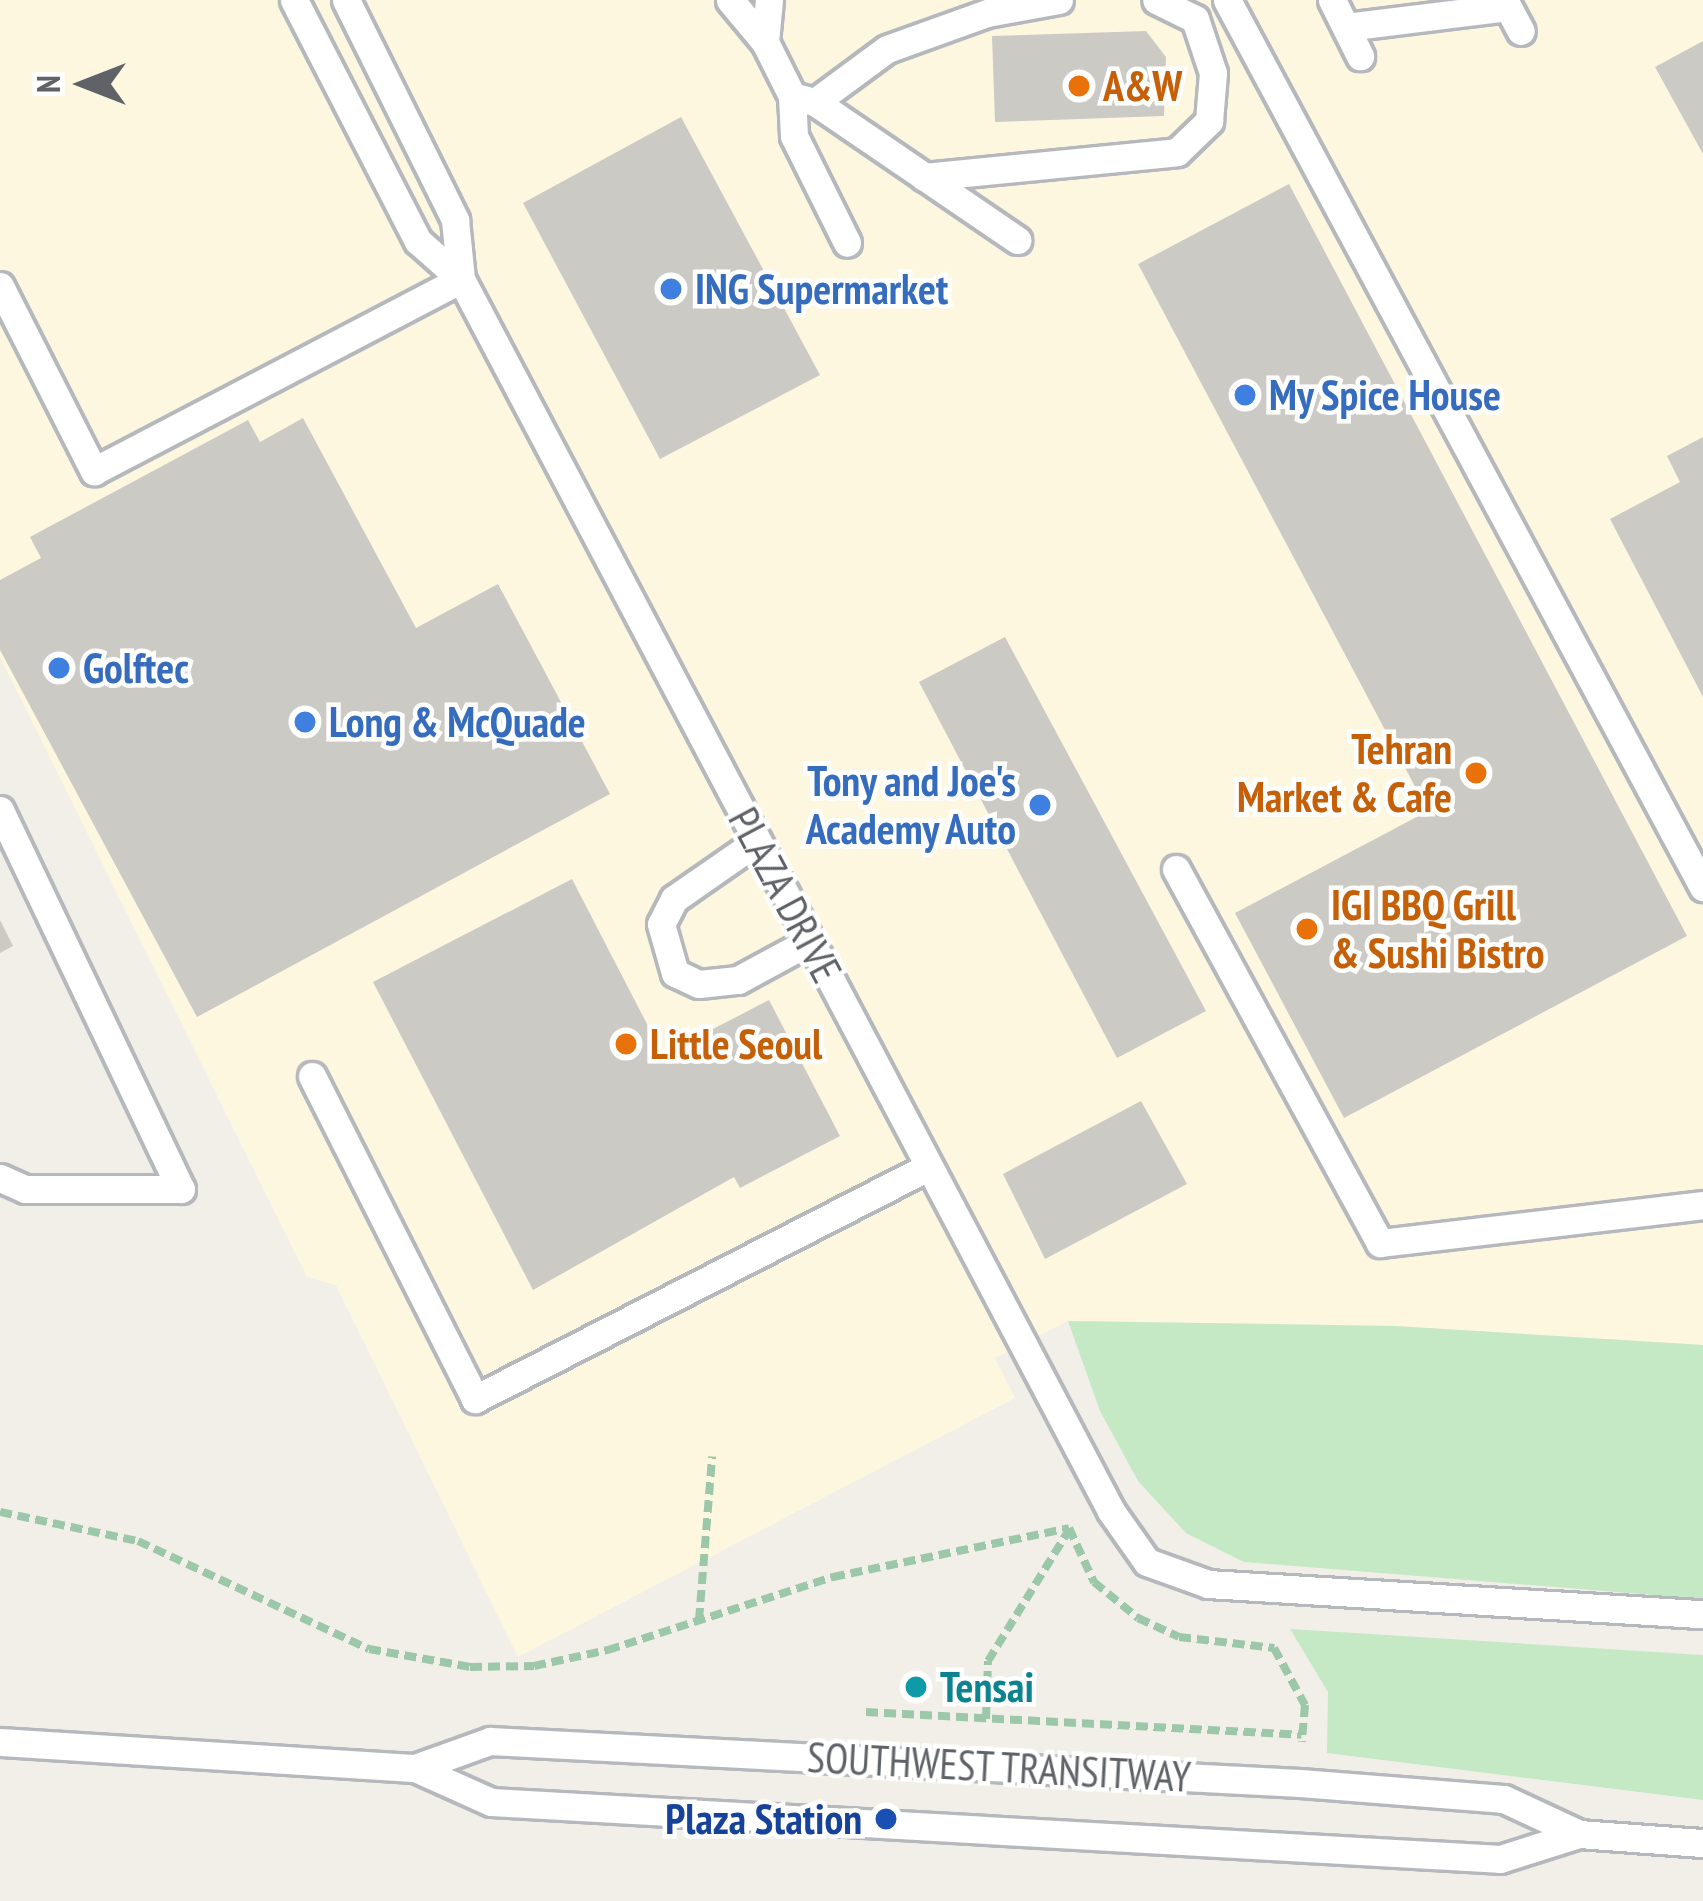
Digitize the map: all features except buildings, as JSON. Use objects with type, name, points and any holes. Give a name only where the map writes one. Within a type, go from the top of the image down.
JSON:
[{"type":"lane","name":"PLAZA DRIVE","points":[[294,0],[418,241],[461,279],[1111,1511],[1147,1562],[1208,1584],[1703,1614]]},
{"type":"lane","name":"PLAZA DRIVE","points":[[346,0],[455,220],[461,279]]},
{"type":"lane","points":[[730,0],[804,99],[1017,240]]},
{"type":"lane","points":[[765,42],[769,0]]},
{"type":"lane","points":[[847,243],[794,136],[804,99],[887,49],[987,13],[1059,0]]},
{"type":"lane","points":[[924,177],[1177,152],[1210,121],[1213,74],[1195,19],[1156,0]]},
{"type":"lane","points":[[1227,0],[1703,887]]},
{"type":"lane","points":[[1332,0],[1360,56]]},
{"type":"lane","points":[[1346,27],[1512,12]]},
{"type":"lane","points":[[0,286],[94,471],[461,279]]},
{"type":"lane","points":[[0,811],[182,1189],[25,1189],[0,1178]]},
{"type":"lane","points":[[756,842],[674,899],[662,924],[675,973],[699,984],[738,980],[810,941]]},
{"type":"lane","points":[[1176,869],[1381,1243],[1703,1204]]},
{"type":"lane","points":[[312,1076],[475,1399],[928,1167]]},
{"type":"lane","name":"SOUTHWEST TRANSITWAY","points":[[415,1768],[490,1741],[1300,1784],[1504,1799],[1579,1834],[1703,1844]]},
{"type":"lane","name":"SOUTHWEST TRANSITWAY","points":[[0,1742],[415,1768],[491,1802],[1500,1859],[1579,1834]]},
{"type":"path","points":[[699,1620],[712,1457]]},
{"type":"path","points":[[0,1512],[138,1541],[369,1649],[424,1665],[534,1666],[833,1577],[1069,1528]]},
{"type":"path","points":[[986,1719],[988,1661],[1069,1528]]},
{"type":"path","points":[[1069,1528],[1094,1582],[1138,1618],[1179,1637],[1274,1648],[1305,1705],[1300,1784]]},
{"type":"path","points":[[866,1712],[1302,1735]]},
{"type":"shaded area","points":[[0,0],[1703,0],[1703,1345],[1395,1326],[1068,1321],[995,1358],[1015,1398],[518,1657],[336,1285],[307,1277],[0,657]]},
{"type":"green space","points":[[1068,1321],[1395,1326],[1703,1345],[1703,1599],[1244,1562],[1186,1533],[1138,1481],[1100,1411]]},
{"type":"green space","points":[[1290,1629],[1703,1655],[1703,1800],[1327,1753],[1328,1692]]},
{"type":"place","name":"A&W","points":[[1079,86]]},
{"type":"place","name":"ING Supermarket","points":[[671,289]]},
{"type":"place","name":"My Spice House","points":[[1245,395]]},
{"type":"place","name":"Golftec","points":[[59,668]]},
{"type":"place","name":"Long & McQuade","points":[[305,722]]},
{"type":"place","name":"Tehran Market & Cafe","points":[[1476,773]]},
{"type":"place","name":"Tony and Joe's Academy Auto","points":[[1040,805]]},
{"type":"place","name":"IGI BBQ Grill & Sushi Bistro","points":[[1307,929]]},
{"type":"place","name":"Little Seoul","points":[[626,1044]]},
{"type":"place","name":"Tensai","points":[[916,1687]]},
{"type":"place","name":"Plaza Station","points":[[886,1819]]}]
